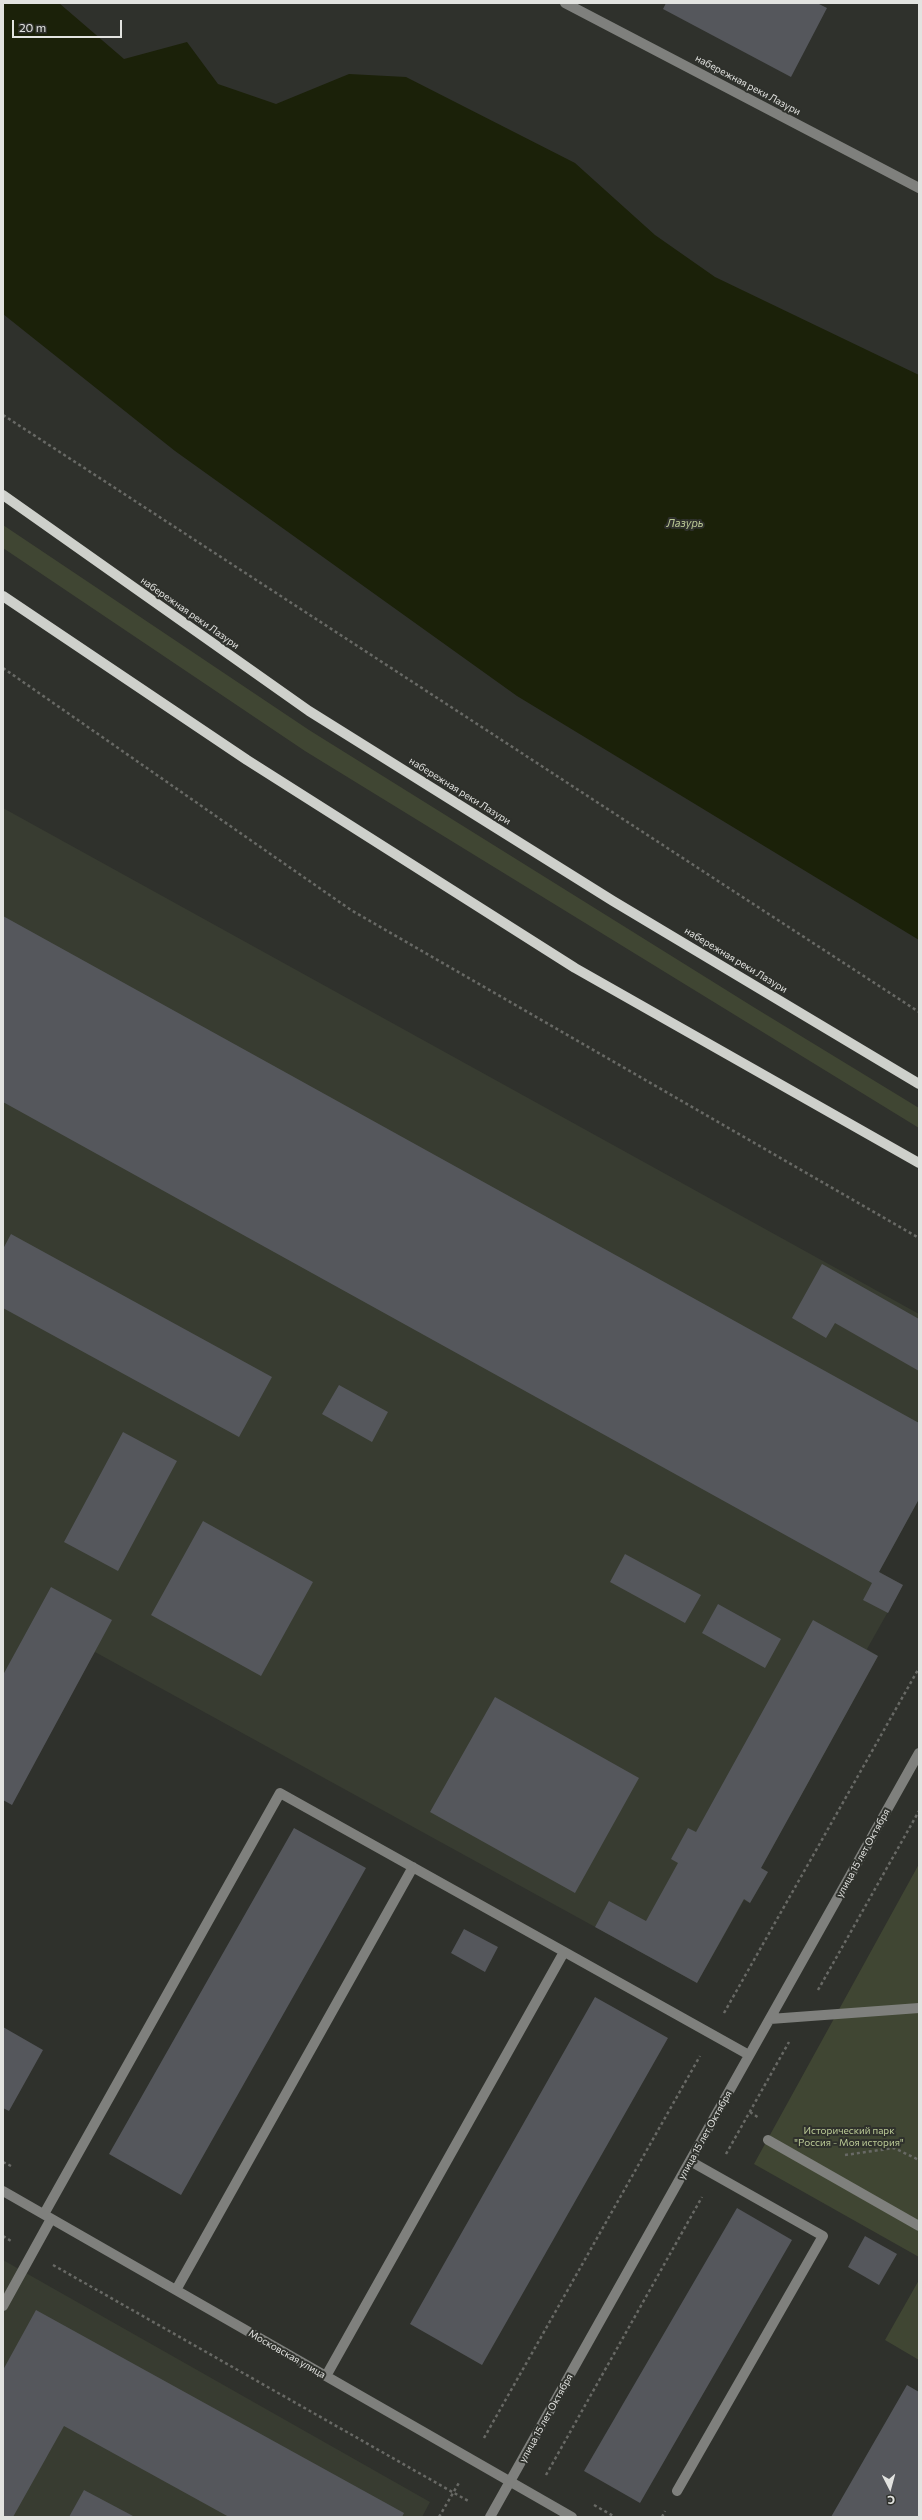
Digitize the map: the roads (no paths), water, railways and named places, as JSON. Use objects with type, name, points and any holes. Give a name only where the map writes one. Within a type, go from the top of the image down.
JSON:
[{"type":"main road","name":"набережная реки Лазури","points":[[3,495],[309,711],[613,901],[919,1084]]},
{"type":"main road","points":[[3,596],[247,760],[575,968],[919,1162]]},
{"type":"street","name":"набережная реки Лазури","points":[[565,3],[919,188]]},
{"type":"street","name":"улица 15 лет Октября","points":[[490,2516],[919,1753]]},
{"type":"street","points":[[3,2306],[32,2253],[47,2216],[280,1793],[749,2055]]},
{"type":"street","points":[[176,2290],[413,1867]]},
{"type":"street","points":[[326,2376],[564,1952]]},
{"type":"street","points":[[770,2019],[919,2008]]},
{"type":"street","points":[[768,2140],[919,2226]]},
{"type":"street","points":[[677,2491],[823,2236],[690,2161]]},
{"type":"street","name":"Московская улица","points":[[3,2191],[572,2517]]},
{"type":"water","name":"Лазурь","points":[[3,3],[59,3],[124,59],[187,42],[218,84],[276,104],[349,74],[406,77],[575,163],[655,235],[715,277],[919,375],[919,940],[517,696],[175,451],[3,314]]},
{"type":"park label","name":"Исторический парк \"Россия - Моя история\"","points":[[849,2136]]}]
